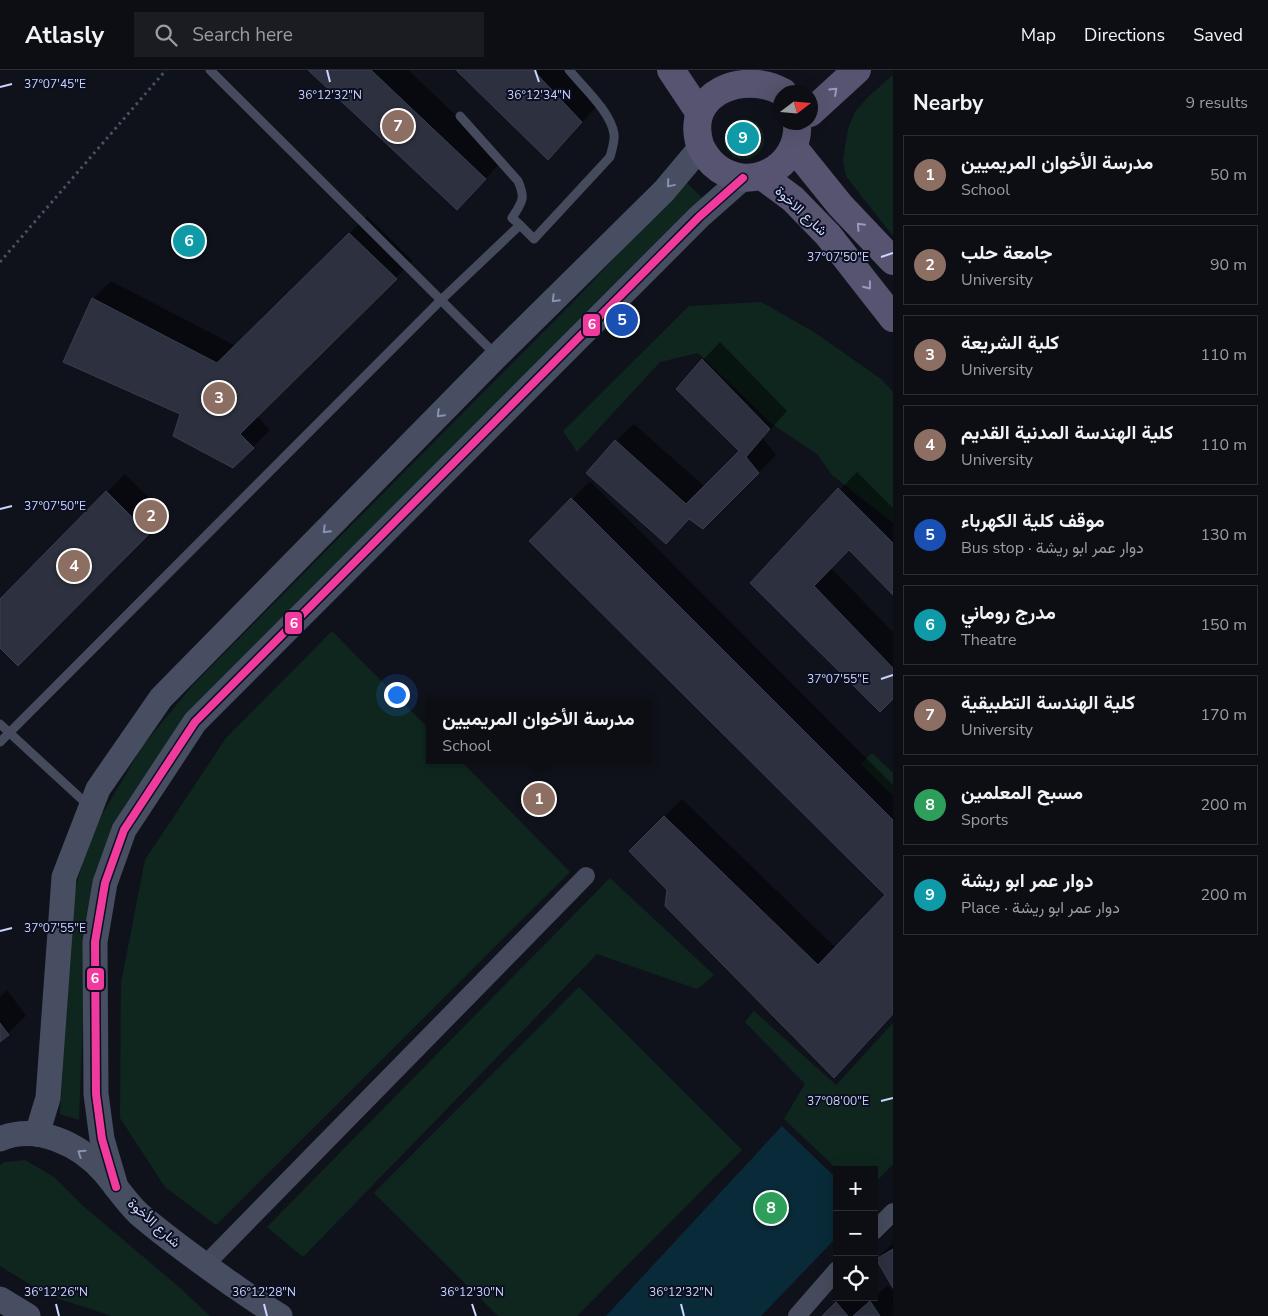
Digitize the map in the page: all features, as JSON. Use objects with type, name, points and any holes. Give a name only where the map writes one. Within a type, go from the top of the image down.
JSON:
[{"type":"main road","points":[[671,70],[700,112]]},
{"type":"main road","points":[[818,108],[857,70]]},
{"type":"main road","points":[[37,1134],[48,1098],[64,877],[98,789],[161,698],[497,356],[664,191],[701,147],[697,130],[704,101],[728,75],[773,80]]},
{"type":"main road","points":[[116,1187],[102,1139],[96,1094],[95,942],[105,883],[124,830],[195,722],[699,216],[752,177],[775,170],[786,161],[798,130]]},
{"type":"main road","points":[[802,130],[840,205],[893,261]]},
{"type":"main road","name":"شارع الاخوة","points":[[701,147],[708,159],[729,175],[752,177],[793,199],[828,236],[893,318]]},
{"type":"main road","name":"شارع الأخوة","points":[[0,1138],[20,1134],[37,1134],[56,1139],[73,1147],[90,1158],[104,1172],[137,1212],[205,1265],[276,1315]]},
{"type":"main road","points":[[0,1299],[28,1316]]},
{"type":"street","points":[[205,1265],[586,876]]},
{"type":"street","points":[[878,1227],[893,1212]]},
{"type":"street","points":[[797,1316],[833,1275]]},
{"type":"lane","points":[[210,70],[497,356]]},
{"type":"lane","points":[[460,116],[518,180],[523,192],[523,199],[512,218],[534,239],[610,157],[613,145],[614,133],[607,115],[569,70]]},
{"type":"lane","points":[[0,742],[441,300],[520,225]]},
{"type":"lane","points":[[0,724],[91,808]]},
{"type":"path","points":[[0,262],[166,70]]},
{"type":"green space","points":[[893,75],[893,236],[846,176],[843,160],[848,129],[855,112],[868,97]]},
{"type":"green space","points":[[744,119],[758,125],[764,139],[758,153],[744,159],[730,153],[724,139],[730,125]]},
{"type":"green space","points":[[686,182],[702,198],[172,735],[86,940],[79,1120],[60,1114],[72,900],[85,855],[100,818],[142,747],[192,686],[577,298]]},
{"type":"green space","points":[[761,302],[814,332],[881,379],[893,392],[893,523],[832,475],[817,454],[772,424],[698,353],[660,362],[577,452],[563,431],[689,306]]},
{"type":"green space","points":[[332,631],[426,726],[426,764],[464,764],[570,872],[216,1225],[165,1187],[120,1118],[121,983],[145,860],[226,738]]},
{"type":"green space","points":[[872,753],[893,773],[893,796],[861,764]]},
{"type":"green space","points":[[610,878],[714,975],[697,989],[597,954],[303,1257],[267,1227]]},
{"type":"green space","points":[[579,987],[742,1150],[577,1316],[498,1316],[374,1193]]},
{"type":"green space","points":[[754,1011],[836,1085],[893,1023],[893,1164],[878,1180],[878,1166],[834,1166],[784,1119],[805,1084],[745,1022]]},
{"type":"green space","points":[[25,1160],[54,1177],[82,1205],[210,1316],[112,1316],[47,1295],[0,1266],[0,1165],[5,1162]]},
{"type":"water","points":[[782,1126],[833,1175],[833,1241],[761,1316],[606,1316]]},
{"type":"building","points":[[308,70],[371,70],[486,179],[457,210]]},
{"type":"building","points":[[456,70],[533,70],[582,122],[548,160]]},
{"type":"building","points":[[349,233],[397,279],[240,434],[254,448],[233,468],[173,436],[180,414],[63,362],[92,298],[217,363]]},
{"type":"building","points":[[702,359],[770,429],[746,457],[759,473],[703,529],[689,519],[666,544],[586,473],[615,440],[686,504],[739,451],[676,389]]},
{"type":"building","points":[[838,488],[893,543],[893,595],[849,550],[814,586],[893,668],[893,699],[880,712],[750,583]]},
{"type":"building","points":[[106,491],[149,534],[18,666],[0,648],[0,599]]},
{"type":"building","points":[[571,498],[893,820],[893,1014],[834,1078],[665,906],[667,890],[629,851],[664,816],[818,965],[885,895],[529,541]]},
{"type":"building","points":[[0,1023],[9,1035],[0,1042]]},
{"type":"building","points":[[893,1249],[893,1288],[878,1262],[878,1258]]},
{"type":"building","points":[[870,1301],[880,1316],[853,1316]]},
{"type":"building","points":[[836,1302],[848,1316],[822,1316]]},
{"type":"transit line","name":"6","points":[[116,1187],[102,1139],[96,1094],[95,942],[105,883],[124,830],[195,722],[699,217],[743,178]]},
{"type":"place","name":"كلية الهندسة التطبيقية","points":[[398,126]]},
{"type":"place","name":"دوار عمر ابو ريشة","points":[[743,138]]},
{"type":"place","name":"مدرج روماني","points":[[189,241]]},
{"type":"place","name":"موقف كلية الكهرباء","points":[[622,320]]},
{"type":"place","name":"كلية الشريعة","points":[[219,398]]},
{"type":"place","name":"جامعة حلب","points":[[151,516]]},
{"type":"place","name":"كلية الهندسة المدنية القديم","points":[[74,566]]},
{"type":"place","name":"مدرسة الأخوان المريميين","points":[[539,799]]},
{"type":"place","name":"مسبح المعلمين","points":[[771,1208]]}]
